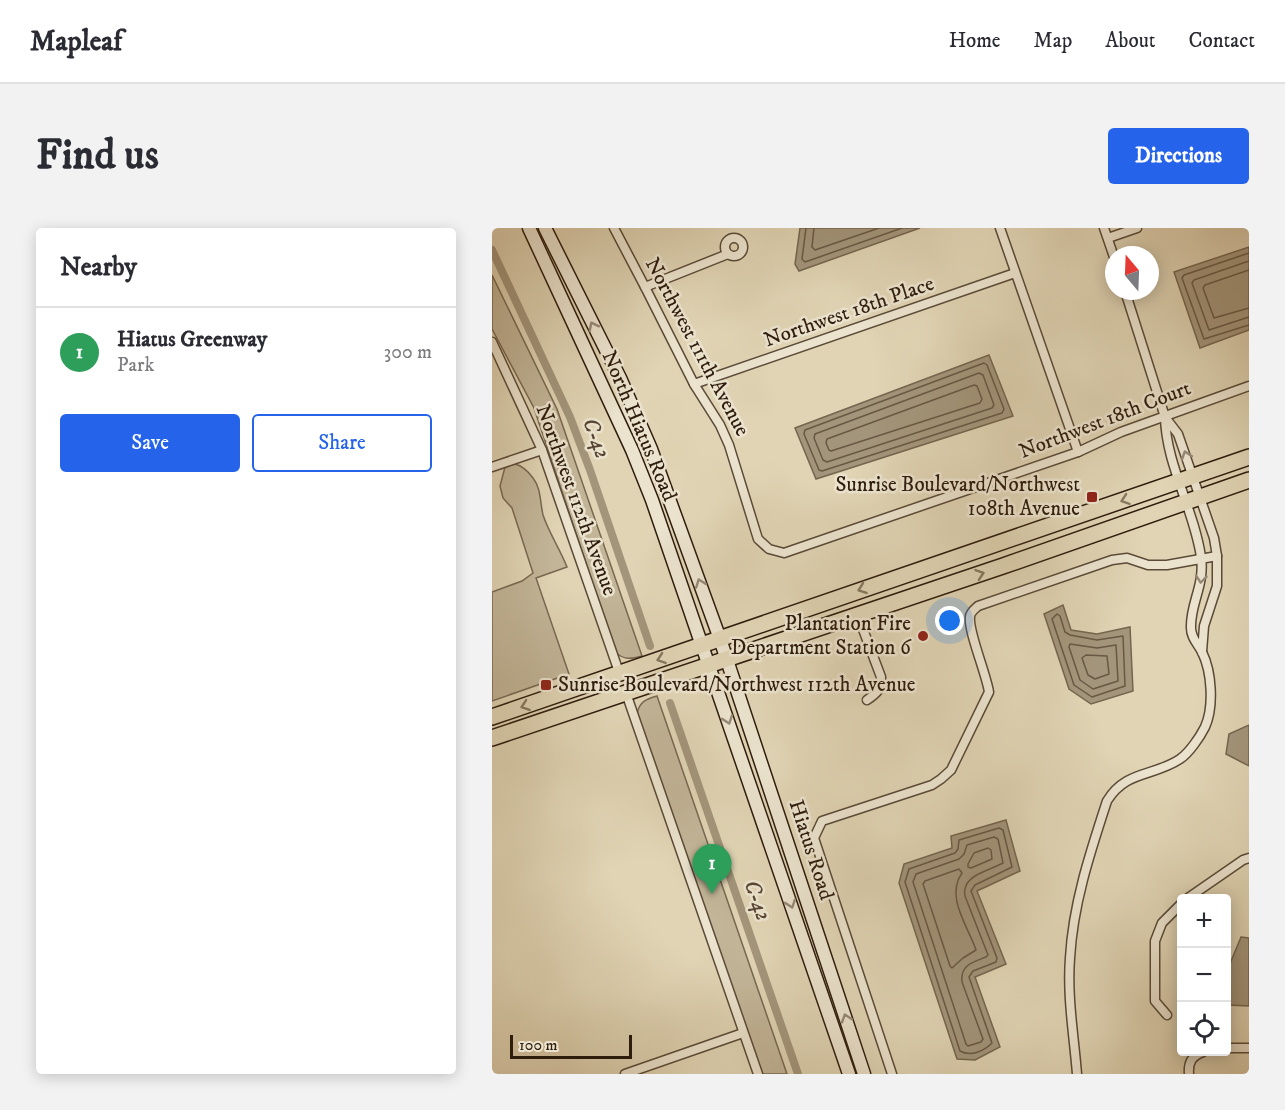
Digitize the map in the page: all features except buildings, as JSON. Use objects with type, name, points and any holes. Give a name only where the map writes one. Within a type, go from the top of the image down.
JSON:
[{"type":"highway","points":[[492,717],[917,569],[1249,457]]},
{"type":"highway","points":[[492,738],[710,666],[1249,480]]},
{"type":"main road","name":"North Hiatus Road","points":[[529,228],[633,450],[702,645]]},
{"type":"main road","name":"North Hiatus Road","points":[[544,228],[620,378],[651,449],[720,639]]},
{"type":"main road","name":"Hiatus Road","points":[[720,639],[864,1074]]},
{"type":"main road","name":"Hiatus Road","points":[[702,645],[849,1074]]},
{"type":"street","name":"Northwest 111th Avenue","points":[[614,228],[694,384],[720,425],[729,445],[758,539],[769,549]]},
{"type":"street","points":[[1000,228],[1078,452]]},
{"type":"street","points":[[1104,228],[1111,246]]},
{"type":"street","points":[[1108,238],[1137,228]]},
{"type":"street","points":[[645,286],[728,254]]},
{"type":"street","name":"Northwest 18th Place","points":[[694,384],[1015,273]]},
{"type":"street","points":[[1077,1074],[1069,996],[1074,922],[1083,876],[1107,801],[1113,790],[1125,781],[1182,758],[1204,728],[1211,707],[1210,682],[1202,652],[1204,626],[1217,586],[1217,556],[1214,538],[1193,500],[1187,479],[1166,437],[1165,417],[1128,300]]},
{"type":"street","name":"Northwest 112th Avenue","points":[[492,342],[542,450],[620,672]]},
{"type":"street","name":"Northwest 18th Court","points":[[769,549],[783,553],[1078,452],[1120,432],[1249,386]]},
{"type":"street","points":[[1165,417],[1179,434],[1193,500],[1195,526],[1202,558],[1201,584],[1192,614],[1191,628],[1192,638],[1202,652]]},
{"type":"street","points":[[492,467],[542,450]]},
{"type":"street","points":[[892,1074],[814,838],[822,821],[932,785],[951,770],[989,692],[970,616],[978,606],[1112,560],[1126,558],[1148,565],[1167,565],[1217,556]]},
{"type":"street","points":[[858,615],[881,677],[878,693],[867,700]]},
{"type":"street","points":[[626,693],[758,1074]]},
{"type":"street","points":[[1194,894],[1249,858]]},
{"type":"street","points":[[1167,1015],[1155,1001],[1155,941],[1162,923],[1177,908]]},
{"type":"street","points":[[625,1074],[744,1033]]},
{"type":"street","points":[[1231,1048],[1249,1048]]},
{"type":"street","points":[[1189,1074],[1188,1065],[1196,1056]]},
{"type":"shaded area","points":[[492,275],[557,409],[642,656],[628,658],[616,653],[534,408],[492,329]]},
{"type":"shaded area","points":[[515,464],[525,469],[536,482],[543,515],[567,567],[536,578],[569,674],[492,701],[492,592],[522,581],[533,573],[512,508],[503,498],[500,486],[505,467]]},
{"type":"shaded area","points":[[657,696],[787,1074],[761,1074],[637,714],[644,702]]},
{"type":"water","points":[[800,228],[920,228],[799,271],[795,264]]},
{"type":"water","points":[[1249,247],[1249,330],[1200,348],[1174,272]]},
{"type":"water","points":[[989,355],[1013,416],[816,479],[795,428]]},
{"type":"water","points":[[1063,605],[1071,630],[1097,634],[1130,627],[1133,691],[1091,704],[1069,689],[1044,614]]},
{"type":"water","points":[[1249,725],[1249,766],[1226,754],[1229,734]]},
{"type":"water","points":[[1006,820],[1020,871],[977,891],[1006,964],[975,977],[1000,1047],[975,1060],[957,1059],[899,883],[904,864],[952,848],[951,836]]},
{"type":"water","points":[[1241,937],[1249,938],[1249,1006],[1231,1005],[1231,961]]},
{"type":"waterway","name":"C-42","points":[[492,250],[570,417],[650,646]]},
{"type":"waterway","name":"C-42","points":[[670,703],[798,1074]]},
{"type":"place","name":"Sunrise Boulevard/Northwest 108th Avenue","points":[[1092,497]]},
{"type":"place","name":"Plantation Fire Department Station 6","points":[[923,636]]},
{"type":"place","name":"Sunrise Boulevard/Northwest 112th Avenue","points":[[546,685]]},
{"type":"place","name":"Hiatus Greenway","points":[[712,894]]}]
